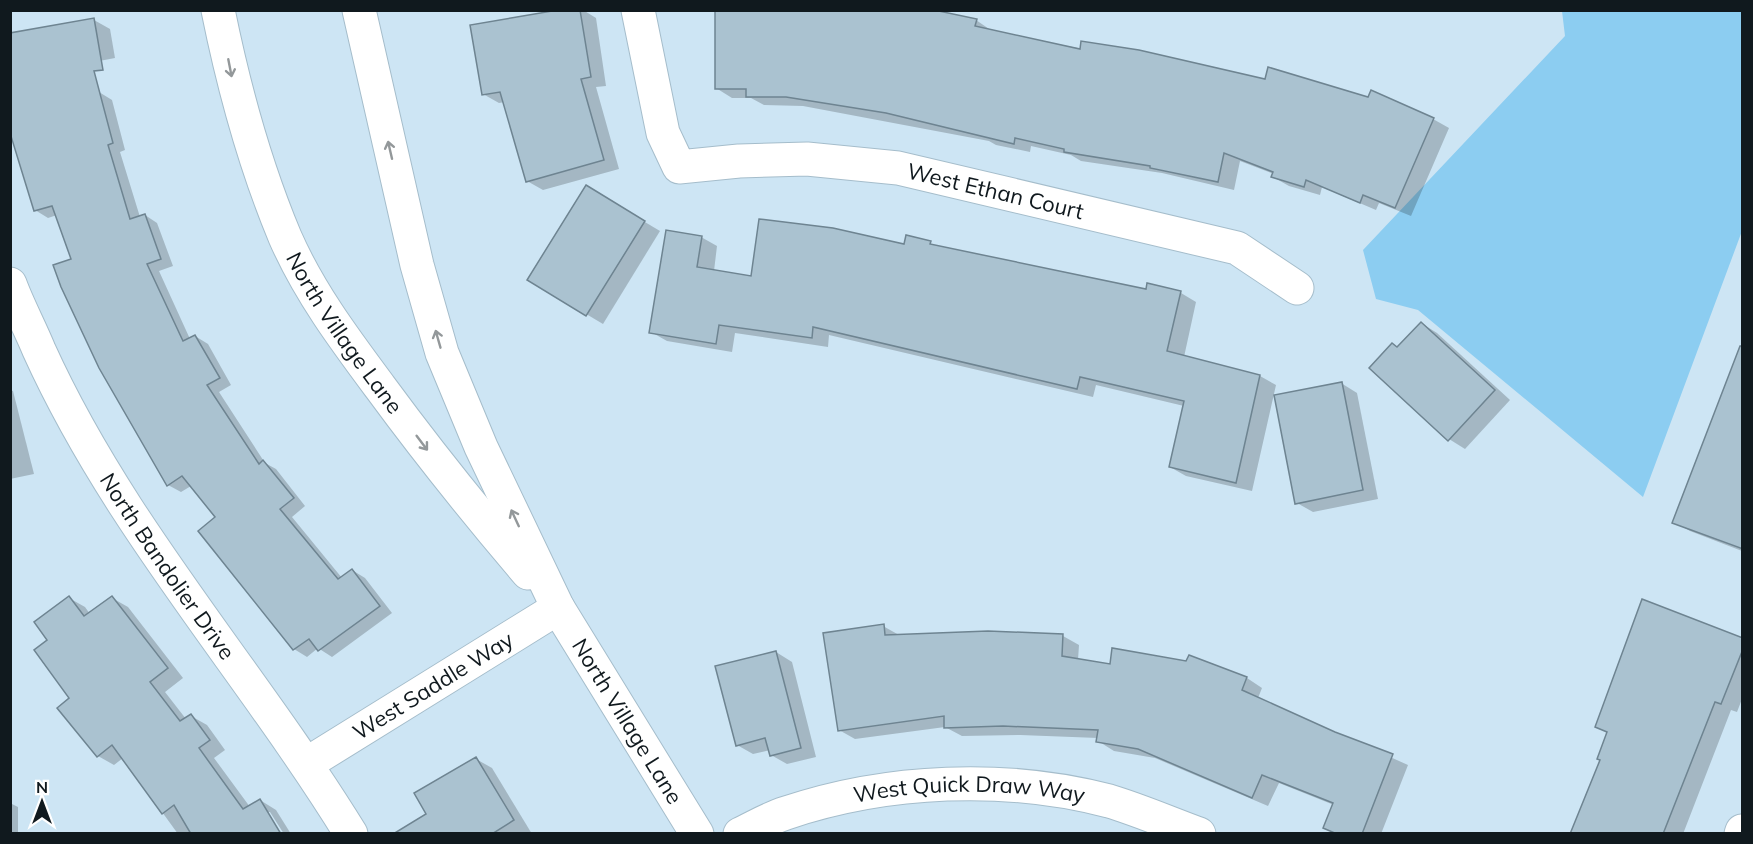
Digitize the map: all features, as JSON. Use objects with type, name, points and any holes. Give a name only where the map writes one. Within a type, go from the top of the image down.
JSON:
[{"type":"street","name":"North Village Lane","points":[[218,10],[235,92],[254,159],[286,239],[328,318],[447,477],[558,608]]},
{"type":"street","name":"North Village Lane","points":[[359,10],[414,254],[442,353],[481,447],[558,608],[698,834]]},
{"type":"street","name":"West Ethan Court","points":[[638,10],[663,133],[680,167],[738,161],[807,159],[898,168],[1237,248],[1298,288]]},
{"type":"street","name":"North Bandolier Drive","points":[[12,290],[54,382],[99,465],[151,547],[308,763],[351,834]]},
{"type":"street","name":"West Saddle Way","points":[[308,763],[558,608]]},
{"type":"street","name":"West Quick Draw Way","points":[[740,834],[785,813],[853,795],[941,785],[1023,785],[1109,801],[1199,834]]},
{"type":"shaded area","points":[[1562,11],[1742,11],[1742,231],[1643,497],[1418,310],[1376,299],[1363,250],[1565,36]]},
{"type":"building","points":[[558,10],[580,10],[591,77],[581,79],[604,160],[526,182],[500,92],[482,95],[470,25]]},
{"type":"building","points":[[715,10],[934,10],[977,19],[975,26],[1080,49],[1081,41],[1139,50],[1265,79],[1268,67],[1368,97],[1371,90],[1434,118],[1395,208],[1363,195],[1360,203],[1306,180],[1304,187],[1271,177],[1273,172],[1224,153],[1218,182],[1150,168],[1150,166],[1064,152],[1064,149],[1015,138],[1014,144],[886,113],[786,97],[746,97],[746,89],[715,89]]},
{"type":"building","points":[[94,18],[103,70],[94,71],[113,143],[108,145],[130,219],[145,214],[161,259],[147,264],[183,341],[195,335],[220,378],[207,385],[259,464],[263,460],[294,498],[280,509],[338,579],[352,569],[380,606],[318,651],[309,639],[293,650],[198,531],[215,517],[182,476],[167,486],[99,368],[53,265],[71,259],[52,206],[34,211],[10,133],[10,33]]},
{"type":"building","points":[[586,185],[645,221],[586,316],[527,280]]},
{"type":"building","points":[[759,219],[833,228],[904,244],[906,235],[931,241],[930,244],[1146,289],[1147,283],[1181,291],[1167,351],[1260,375],[1236,483],[1169,467],[1184,401],[1080,377],[1077,389],[813,327],[812,338],[719,325],[716,344],[649,333],[666,230],[702,236],[697,267],[751,276]]},
{"type":"building","points":[[1421,322],[1495,390],[1448,441],[1369,368],[1392,343],[1397,347]]},
{"type":"building","points":[[1740,346],[1743,346],[1743,549],[1672,523]]},
{"type":"building","points":[[1342,382],[1363,490],[1295,504],[1274,395]]},
{"type":"building","points":[[69,596],[84,616],[112,596],[168,668],[150,682],[180,721],[191,714],[210,740],[199,748],[243,809],[260,799],[281,834],[191,834],[174,805],[162,814],[112,745],[97,757],[57,708],[69,698],[34,650],[47,640],[34,622]]},
{"type":"building","points":[[1642,599],[1743,638],[1743,649],[1721,704],[1715,702],[1663,834],[1570,834],[1600,760],[1597,759],[1607,732],[1595,727]]},
{"type":"building","points":[[884,624],[885,635],[988,631],[1063,634],[1062,656],[1110,664],[1112,648],[1186,661],[1189,655],[1247,677],[1242,690],[1335,732],[1393,754],[1362,834],[1337,834],[1323,828],[1333,803],[1262,775],[1252,798],[1138,749],[1096,742],[1098,730],[1003,726],[944,728],[944,716],[838,731],[823,633]]},
{"type":"building","points":[[776,651],[801,748],[770,756],[765,738],[736,746],[715,666]]},
{"type":"building","points":[[476,757],[514,820],[492,834],[393,834],[426,814],[414,793]]}]
